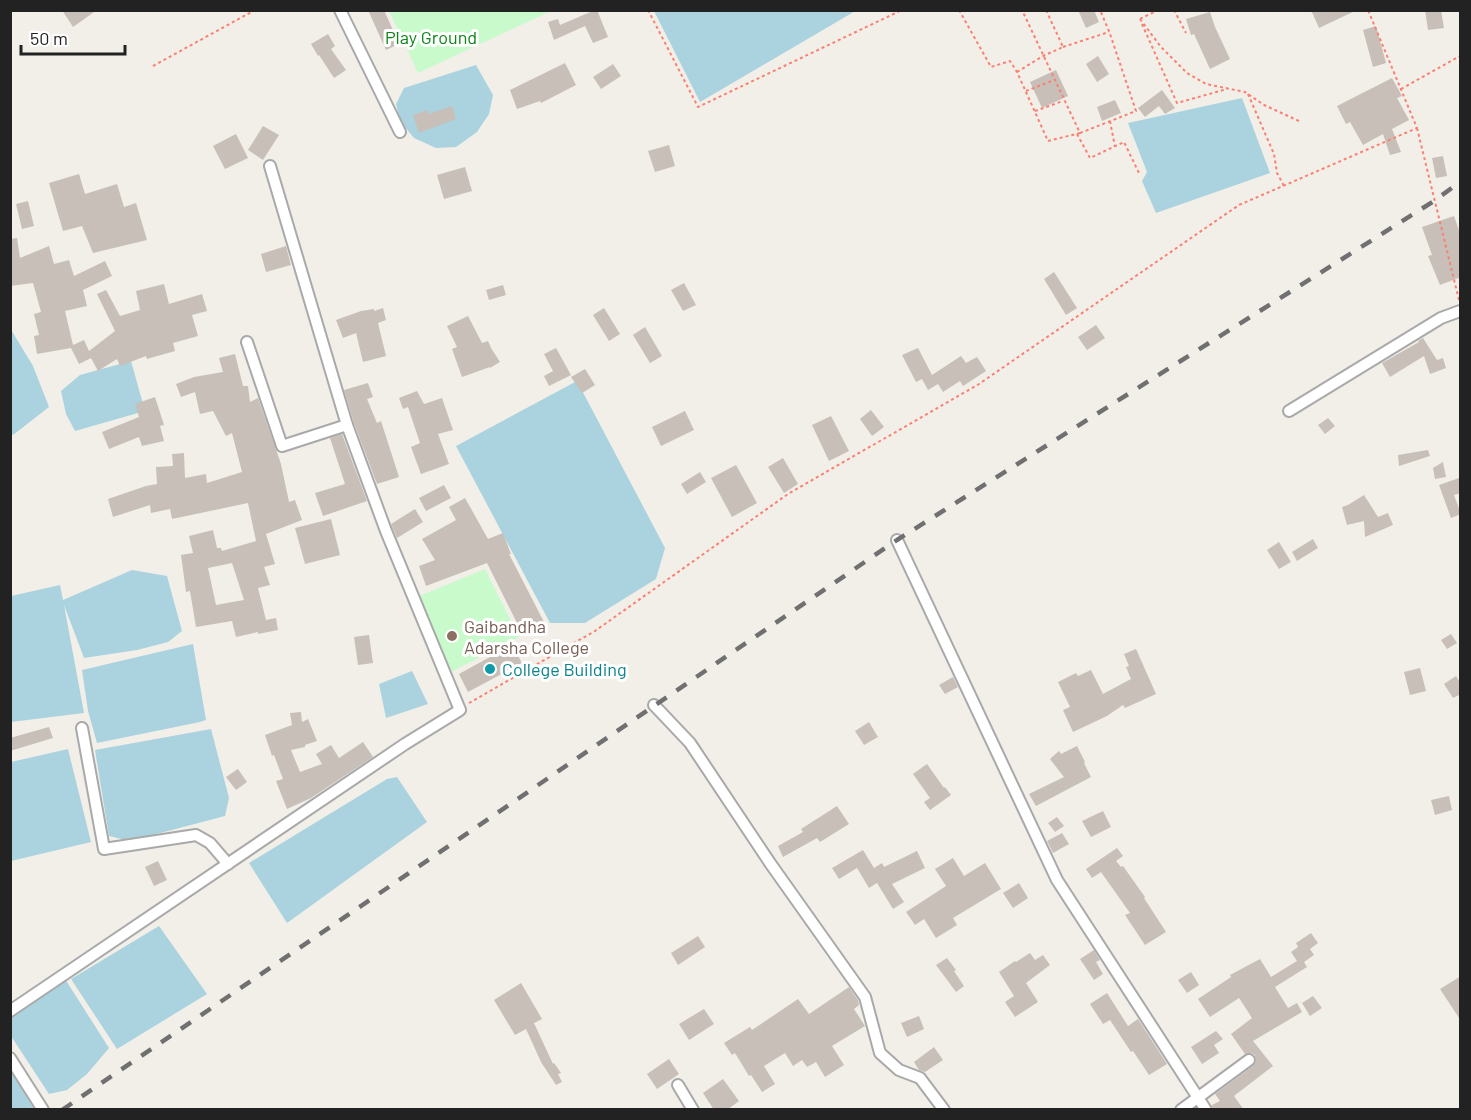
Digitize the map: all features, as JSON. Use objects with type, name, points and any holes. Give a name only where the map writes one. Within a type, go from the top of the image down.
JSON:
[{"type":"street","points":[[340,10],[400,132]]},
{"type":"street","points":[[10,1011],[405,744],[460,710],[386,531],[347,425],[270,166]]},
{"type":"street","points":[[1289,411],[1441,318],[1461,311]]},
{"type":"street","points":[[247,342],[282,446],[347,425]]},
{"type":"street","points":[[897,540],[1057,880],[1206,1110]]},
{"type":"street","points":[[654,705],[690,743],[770,864],[865,997],[880,1053],[899,1070],[920,1078],[944,1110]]},
{"type":"street","points":[[82,728],[104,849],[196,836],[210,843],[228,864]]},
{"type":"street","points":[[10,1058],[43,1110]]},
{"type":"street","points":[[1181,1110],[1249,1060]]},
{"type":"street","points":[[678,1085],[693,1110]]},
{"type":"path","points":[[153,66],[255,10]]},
{"type":"path","points":[[648,10],[698,107],[902,10]]},
{"type":"path","points":[[959,10],[991,67],[1010,61],[1026,90],[1048,141],[1078,134],[1136,111],[1100,10]]},
{"type":"path","points":[[1022,10],[1090,158],[1124,142],[1139,173]]},
{"type":"path","points":[[1047,10],[1064,47]]},
{"type":"path","points":[[1140,19],[1158,10]]},
{"type":"path","points":[[1174,10],[1186,33]]},
{"type":"path","points":[[1368,10],[1417,128],[1461,305]]},
{"type":"path","points":[[1140,19],[1161,47],[1187,73],[1206,84],[1245,92],[1264,105],[1299,121]]},
{"type":"path","points":[[1140,19],[1177,103],[1228,88]]},
{"type":"path","points":[[1017,72],[1042,56],[1109,32]]},
{"type":"path","points":[[1401,89],[1461,56]]},
{"type":"path","points":[[1026,90],[1054,80]]},
{"type":"path","points":[[1248,94],[1274,154],[1277,173],[1284,186]]},
{"type":"path","points":[[1035,111],[1064,101]]},
{"type":"path","points":[[1110,121],[1115,147]]},
{"type":"path","points":[[460,710],[472,700],[596,631],[788,494],[979,384],[1239,206],[1417,128]]},
{"type":"green space","name":"Play Ground","points":[[389,11],[551,11],[418,73]]},
{"type":"green space","points":[[485,569],[519,637],[449,673],[417,597]]},
{"type":"water","points":[[654,10],[857,10],[700,102],[654,11]]},
{"type":"water","points":[[476,65],[493,95],[489,114],[477,132],[456,147],[436,148],[414,138],[400,121],[396,104],[404,88]]},
{"type":"water","points":[[1242,98],[1270,173],[1156,213],[1142,181],[1147,172],[1128,123]]},
{"type":"water","points":[[10,328],[33,366],[49,407],[13,435],[10,432]]},
{"type":"water","points":[[131,361],[145,411],[75,431],[66,414],[61,391],[80,375]]},
{"type":"water","points":[[577,381],[665,548],[656,579],[585,623],[550,623],[456,446]]},
{"type":"water","points":[[132,570],[167,576],[182,631],[168,642],[137,650],[84,658],[64,605],[84,713],[11,722],[11,596],[60,585],[63,600]]},
{"type":"water","points":[[193,644],[206,720],[97,743],[88,711],[82,670]]},
{"type":"water","points":[[412,671],[428,704],[386,718],[379,684]]},
{"type":"water","points":[[211,729],[229,798],[225,816],[130,841],[109,836],[95,750]]},
{"type":"water","points":[[68,749],[91,842],[11,861],[11,762]]},
{"type":"water","points":[[397,777],[427,822],[287,923],[249,863],[387,779]]},
{"type":"water","points":[[159,926],[207,994],[117,1049],[71,979]]},
{"type":"water","points":[[65,979],[109,1048],[87,1074],[67,1090],[49,1094],[11,1036],[10,1011]]},
{"type":"water","points":[[11,1072],[34,1109],[11,1109]]},
{"type":"building","points":[[62,10],[97,10],[73,27]]},
{"type":"building","points":[[368,10],[384,10],[399,44],[386,50]]},
{"type":"building","points":[[597,10],[608,37],[593,43],[585,26],[554,40],[548,22],[558,19],[560,25]]},
{"type":"building","points":[[1078,10],[1094,10],[1099,22],[1086,28]]},
{"type":"building","points":[[1311,10],[1357,10],[1319,28]]},
{"type":"building","points":[[1425,10],[1441,10],[1444,28],[1428,30]]},
{"type":"building","points":[[1210,12],[1230,59],[1210,69],[1194,34],[1191,35],[1186,19]]},
{"type":"building","points":[[1376,26],[1386,63],[1373,67],[1363,30]]},
{"type":"building","points":[[328,34],[335,46],[331,49],[346,70],[334,78],[311,44]]},
{"type":"building","points":[[1098,56],[1109,74],[1097,82],[1086,64]]},
{"type":"building","points":[[565,63],[576,85],[541,103],[540,101],[517,109],[510,90]]},
{"type":"building","points":[[613,64],[621,76],[601,89],[593,77]]},
{"type":"building","points":[[1056,70],[1068,96],[1042,108],[1030,82]]},
{"type":"building","points":[[1392,78],[1402,96],[1397,98],[1409,120],[1392,129],[1401,152],[1390,155],[1383,134],[1363,145],[1350,122],[1346,124],[1337,106]]},
{"type":"building","points":[[1162,90],[1175,108],[1165,114],[1159,106],[1145,117],[1138,108]]},
{"type":"building","points":[[1115,100],[1121,113],[1102,121],[1097,107]]},
{"type":"building","points":[[452,106],[456,119],[419,133],[413,115],[428,110],[429,114]]},
{"type":"building","points":[[263,126],[279,135],[263,160],[248,150]]},
{"type":"building","points":[[236,134],[248,158],[225,169],[213,146]]},
{"type":"building","points":[[669,145],[675,166],[655,172],[648,151]]},
{"type":"building","points":[[1443,156],[1447,176],[1436,178],[1432,158]]},
{"type":"building","points":[[465,167],[472,191],[444,199],[437,175]]},
{"type":"building","points":[[79,174],[85,194],[117,184],[124,207],[136,203],[147,240],[93,253],[82,226],[63,231],[49,183]]},
{"type":"building","points":[[28,201],[34,226],[22,229],[16,204]]},
{"type":"building","points":[[1454,216],[1461,236],[1461,277],[1440,285],[1428,256],[1432,255],[1422,227]]},
{"type":"building","points":[[17,238],[20,258],[49,246],[54,264],[69,260],[74,276],[105,261],[112,276],[83,290],[87,306],[65,311],[73,345],[84,340],[89,351],[115,331],[97,294],[106,290],[120,316],[140,310],[136,291],[164,284],[169,304],[202,294],[207,311],[192,315],[198,336],[173,343],[175,351],[147,359],[146,356],[120,366],[117,359],[98,371],[91,358],[79,364],[71,348],[37,354],[34,336],[39,335],[34,314],[41,312],[33,283],[10,286],[10,239]]},
{"type":"building","points":[[286,246],[291,265],[266,272],[261,254]]},
{"type":"building","points":[[1054,272],[1077,308],[1066,315],[1044,279]]},
{"type":"building","points":[[684,283],[696,305],[683,311],[671,290]]},
{"type":"building","points":[[503,285],[506,295],[489,300],[486,290]]},
{"type":"building","points":[[383,308],[386,320],[378,323],[386,356],[363,362],[356,333],[343,338],[336,320],[361,311]]},
{"type":"building","points":[[604,308],[620,334],[609,341],[593,315]]},
{"type":"building","points":[[468,316],[482,343],[488,341],[500,362],[490,368],[462,377],[452,349],[457,347],[447,326]]},
{"type":"building","points":[[1096,325],[1105,338],[1087,350],[1078,337]]},
{"type":"building","points":[[645,327],[662,356],[650,363],[633,335]]},
{"type":"building","points":[[1423,338],[1437,360],[1443,358],[1446,368],[1430,374],[1424,356],[1390,377],[1382,363]]},
{"type":"building","points":[[556,348],[571,375],[549,386],[544,376],[553,371],[544,354]]},
{"type":"building","points":[[918,348],[932,375],[961,356],[966,363],[977,357],[986,371],[963,386],[960,381],[943,392],[938,384],[928,390],[922,379],[916,382],[902,355]]},
{"type":"building","points":[[235,354],[243,386],[248,386],[250,402],[258,398],[281,464],[289,502],[295,500],[302,520],[266,534],[275,564],[264,567],[270,585],[258,588],[266,620],[276,618],[278,630],[236,637],[232,621],[196,627],[190,591],[186,592],[181,555],[193,553],[189,536],[213,530],[217,548],[221,548],[222,551],[256,541],[248,503],[172,519],[170,509],[151,513],[150,505],[113,517],[108,499],[157,484],[156,467],[173,466],[172,454],[184,453],[185,478],[206,474],[207,483],[242,472],[232,433],[226,436],[213,411],[200,414],[195,392],[181,397],[176,384],[194,377],[223,372],[219,358]],"holes":[[[232,563],[244,600],[216,605],[208,568]]]},
{"type":"building","points":[[585,369],[595,385],[582,393],[571,377]]},
{"type":"building","points":[[368,383],[373,397],[367,399],[377,423],[381,421],[399,477],[377,484],[344,390]]},
{"type":"building","points":[[417,391],[424,404],[442,398],[453,430],[438,434],[449,464],[421,474],[411,447],[420,443],[408,407],[403,409],[399,398]]},
{"type":"building","points":[[155,397],[164,425],[160,426],[164,441],[142,446],[139,437],[109,449],[102,432],[139,417],[135,404]]},
{"type":"building","points":[[871,410],[884,427],[872,436],[860,419]]},
{"type":"building","points":[[685,411],[694,430],[661,446],[652,427]]},
{"type":"building","points":[[831,416],[849,451],[829,461],[812,425]]},
{"type":"building","points":[[1328,418],[1335,426],[1325,434],[1318,425]]},
{"type":"building","points":[[342,434],[367,501],[323,516],[315,493],[345,484],[330,438]]},
{"type":"building","points":[[1428,450],[1430,456],[1399,466],[1398,455]]},
{"type":"building","points":[[783,458],[798,484],[784,493],[768,467]]},
{"type":"building","points":[[1443,462],[1446,477],[1435,479],[1433,468]]},
{"type":"building","points":[[736,465],[757,503],[732,517],[711,478]]},
{"type":"building","points":[[700,472],[706,482],[687,494],[681,484]]},
{"type":"building","points":[[1459,478],[1461,493],[1454,495],[1461,514],[1451,518],[1439,485]]},
{"type":"building","points":[[444,485],[451,498],[426,511],[419,498]]},
{"type":"building","points":[[1364,495],[1378,517],[1388,513],[1393,525],[1365,537],[1364,521],[1347,525],[1342,507]]},
{"type":"building","points":[[465,498],[488,539],[503,533],[511,554],[509,554],[545,624],[523,635],[487,563],[426,586],[419,566],[435,560],[422,539],[456,520],[449,507]]},
{"type":"building","points":[[415,509],[423,522],[397,538],[391,524]]},
{"type":"building","points":[[331,519],[340,555],[305,564],[295,528]]},
{"type":"building","points":[[1313,539],[1318,548],[1297,561],[1292,552]]},
{"type":"building","points":[[1279,542],[1291,562],[1279,569],[1267,550]]},
{"type":"building","points":[[1451,634],[1457,643],[1447,649],[1441,640]]},
{"type":"building","points":[[369,635],[373,663],[358,665],[354,637]]},
{"type":"building","name":"College Building","points":[[512,645],[522,663],[468,692],[459,674]]},
{"type":"building","points":[[1136,649],[1156,694],[1125,708],[1123,705],[1107,716],[1073,732],[1063,710],[1070,707],[1058,682],[1076,673],[1078,676],[1091,670],[1103,694],[1131,679],[1124,654]]},
{"type":"building","points":[[1420,668],[1426,691],[1410,695],[1404,672]]},
{"type":"building","points":[[1456,676],[1461,684],[1461,694],[1453,698],[1444,684]]},
{"type":"building","points":[[953,677],[958,687],[945,694],[939,685]]},
{"type":"building","points":[[301,712],[302,722],[308,719],[317,741],[291,750],[300,772],[322,764],[316,754],[331,745],[339,758],[363,742],[373,757],[311,798],[287,809],[276,781],[283,779],[265,735],[292,725],[290,713]]},
{"type":"building","points":[[869,722],[878,737],[864,745],[855,731]]},
{"type":"building","points":[[49,727],[53,738],[10,751],[10,738]]},
{"type":"building","points":[[1077,746],[1091,777],[1036,806],[1029,794],[1064,777],[1050,759],[1059,751],[1061,754]]},
{"type":"building","points":[[927,764],[951,795],[930,810],[924,802],[930,798],[913,774]]},
{"type":"building","points":[[238,769],[247,782],[236,790],[226,777]]},
{"type":"building","points":[[1449,796],[1452,810],[1435,815],[1431,800]]},
{"type":"building","points":[[837,806],[849,824],[820,842],[817,838],[783,857],[778,846],[803,832],[801,829]]},
{"type":"building","points":[[1103,811],[1111,827],[1091,837],[1082,821]]},
{"type":"building","points":[[1057,817],[1064,826],[1055,832],[1048,823]]},
{"type":"building","points":[[1062,833],[1069,844],[1053,853],[1047,841]]},
{"type":"building","points":[[1117,848],[1123,856],[1116,861],[1121,867],[1123,866],[1145,897],[1166,932],[1145,945],[1125,915],[1130,913],[1101,872],[1092,878],[1086,869]]},
{"type":"building","points":[[863,850],[874,868],[882,863],[884,867],[917,851],[925,868],[892,884],[904,902],[893,909],[877,883],[869,888],[857,868],[839,879],[832,868]]},
{"type":"building","points":[[953,858],[964,876],[985,863],[1001,889],[953,918],[957,925],[936,938],[924,919],[915,925],[906,912],[946,886],[935,869]]},
{"type":"building","points":[[158,861],[167,880],[154,886],[145,867]]},
{"type":"building","points":[[1019,883],[1028,898],[1013,908],[1003,893]]},
{"type":"building","points":[[1311,933],[1318,943],[1310,949],[1314,955],[1304,962],[1307,967],[1275,987],[1288,1008],[1297,1003],[1302,1012],[1253,1041],[1273,1066],[1234,1096],[1244,1110],[1213,1110],[1212,1105],[1220,1101],[1215,1094],[1256,1062],[1255,1055],[1245,1054],[1231,1034],[1252,1018],[1239,998],[1210,1017],[1198,999],[1231,977],[1230,975],[1260,959],[1271,977],[1297,961],[1291,952],[1298,947],[1296,943]]},
{"type":"building","points":[[698,936],[705,947],[678,965],[671,953]]},
{"type":"building","points":[[1094,950],[1100,960],[1096,962],[1103,974],[1094,980],[1080,959]]},
{"type":"building","points":[[1030,953],[1035,960],[1043,955],[1050,965],[1026,983],[1038,1002],[1015,1017],[1005,1002],[1014,996],[999,972]]},
{"type":"building","points":[[947,958],[964,986],[956,992],[936,965]]},
{"type":"building","points":[[1191,972],[1199,985],[1187,993],[1178,980]]},
{"type":"building","points":[[1461,976],[1461,1021],[1440,989]]},
{"type":"building","points":[[521,983],[542,1019],[534,1023],[553,1064],[561,1073],[558,1074],[562,1082],[556,1085],[541,1062],[526,1029],[515,1035],[494,1000]]},
{"type":"building","points":[[849,987],[858,1000],[859,1005],[854,1009],[865,1026],[832,1046],[844,1065],[825,1077],[816,1062],[807,1067],[802,1060],[793,1066],[785,1053],[764,1066],[775,1084],[762,1092],[735,1053],[732,1055],[724,1043],[750,1027],[752,1030],[798,999],[809,1014]]},
{"type":"building","points":[[1107,993],[1128,1026],[1138,1019],[1167,1064],[1149,1075],[1110,1020],[1103,1024],[1090,1004]]},
{"type":"building","points":[[1313,996],[1322,1008],[1310,1016],[1302,1003]]},
{"type":"building","points":[[704,1009],[714,1024],[689,1040],[679,1024]]},
{"type":"building","points":[[919,1016],[924,1029],[907,1037],[901,1023]]},
{"type":"building","points":[[1216,1031],[1223,1039],[1214,1045],[1219,1053],[1202,1064],[1191,1047]]},
{"type":"building","points":[[934,1047],[943,1060],[925,1072],[919,1070],[914,1062]]},
{"type":"building","points":[[669,1059],[679,1074],[657,1089],[647,1074]]},
{"type":"building","points":[[723,1079],[739,1101],[727,1110],[714,1110],[703,1093]]},
{"type":"railway","points":[[62,1110],[897,540],[1434,201],[1460,182]]},
{"type":"place","name":"Gaibandha Adarsha College","points":[[452,636]]},
{"type":"place","name":"College Building","points":[[490,669]]}]
